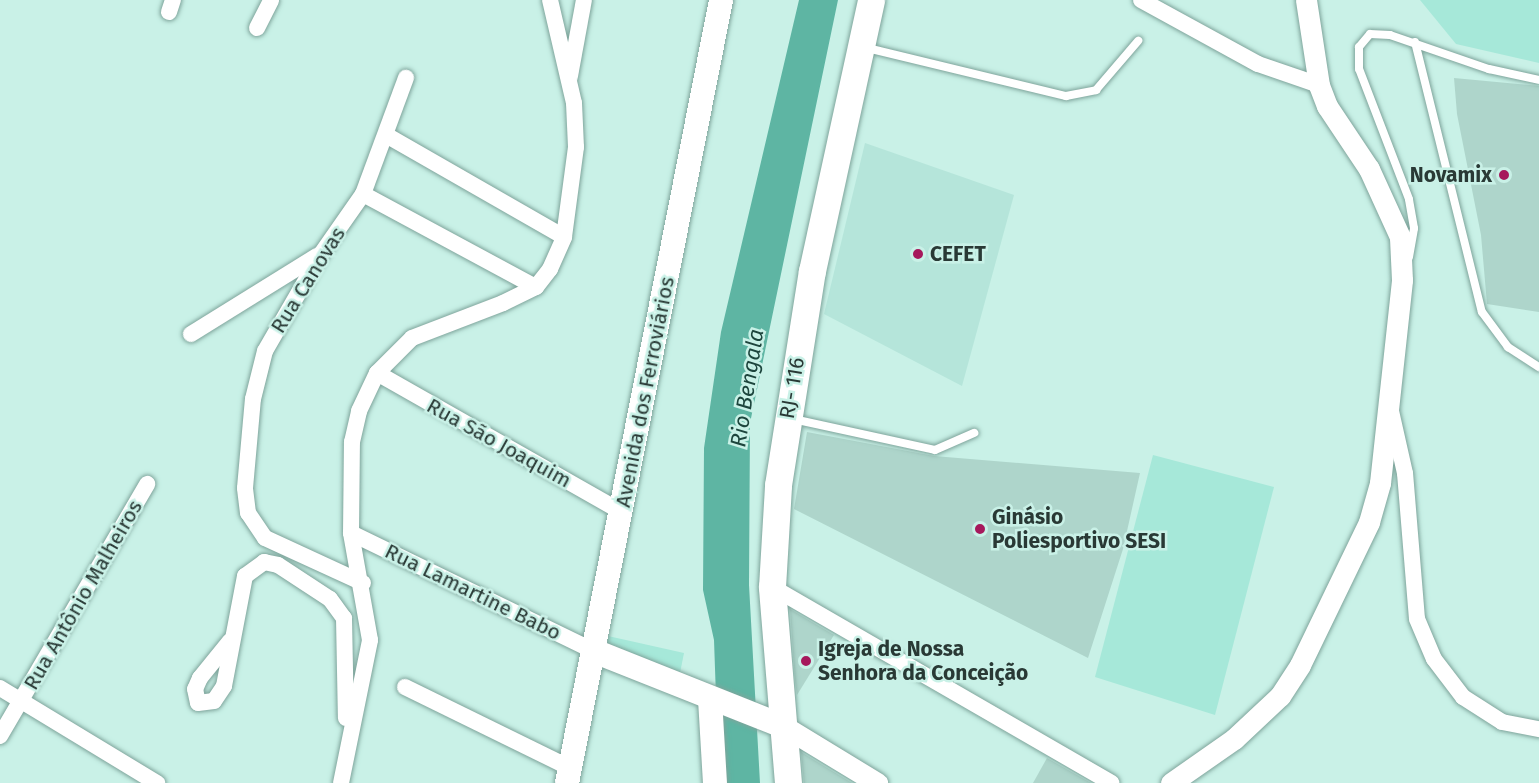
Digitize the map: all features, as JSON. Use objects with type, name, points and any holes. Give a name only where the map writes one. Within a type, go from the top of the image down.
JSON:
[{"type":"main road","name":"Avenida dos Ferroviários","points":[[569,779],[721,0]]},
{"type":"main road","name":"RJ- 116","points":[[788,783],[778,724],[772,541],[786,417],[871,0]]},
{"type":"main road","points":[[594,651],[712,700],[778,724]]},
{"type":"main road","points":[[712,700],[715,783]]},
{"type":"street","points":[[257,28],[271,0]]},
{"type":"street","points":[[341,783],[346,743],[370,639],[363,583],[351,533],[352,442],[359,411],[376,374],[412,338],[536,287],[564,237],[576,147],[569,83],[550,0]]},
{"type":"street","points":[[569,83],[584,0]]},
{"type":"street","points":[[1141,0],[1258,64],[1318,85]]},
{"type":"street","points":[[1172,783],[1259,718],[1300,664],[1369,522],[1391,411],[1402,280],[1400,237],[1389,205],[1327,106],[1318,85],[1306,0]]},
{"type":"street","name":"Rua Canovas","points":[[363,583],[265,538],[254,527],[245,488],[253,399],[266,351],[321,254],[363,194],[406,78]]},
{"type":"street","points":[[386,135],[564,237]]},
{"type":"street","points":[[363,194],[536,287]]},
{"type":"street","points":[[190,334],[321,254]]},
{"type":"street","name":"Rua São Joaquim","points":[[376,374],[622,512]]},
{"type":"street","points":[[1391,411],[1405,473],[1417,619],[1434,659],[1463,697],[1502,722],[1539,729]]},
{"type":"street","name":"Rua Antônio Malheiros","points":[[0,736],[147,484]]},
{"type":"street","name":"Rua Lamartine Babo","points":[[351,533],[594,651]]},
{"type":"street","points":[[230,641],[239,594],[254,566],[278,564],[330,599],[344,618],[346,632],[346,743]]},
{"type":"street","points":[[772,587],[1112,783]]},
{"type":"street","points":[[405,687],[569,779]]},
{"type":"street","points":[[0,688],[157,783]]},
{"type":"street","points":[[778,724],[877,783]]},
{"type":"lane","points":[[1402,280],[1414,228],[1409,199],[1359,69],[1359,46],[1370,34],[1415,42],[1489,69],[1539,80]]},
{"type":"lane","points":[[860,46],[1066,96],[1096,90],[1138,41]]},
{"type":"lane","points":[[1415,42],[1482,312],[1508,347],[1539,367]]},
{"type":"lane","points":[[786,417],[934,450],[974,433]]},
{"type":"shaded area","points":[[1420,0],[1539,0],[1539,63],[1456,44]]},
{"type":"shaded area","name":"CEFET","points":[[865,143],[1014,195],[962,386],[824,314]]},
{"type":"shaded area","points":[[1153,455],[1274,487],[1215,715],[1095,677]]},
{"type":"shaded area","points":[[608,636],[684,653],[680,673],[608,654]]},
{"type":"water","name":"Rio Bengala","points":[[799,0],[838,0],[750,423],[749,585],[760,783],[719,783],[714,640],[703,590],[704,448],[721,332]]},
{"type":"building","name":"Novamix","points":[[1454,78],[1539,86],[1539,312],[1487,304],[1481,235],[1457,114]]},
{"type":"building","name":"Ginásio Poliesportivo SESI","points":[[807,432],[934,456],[1140,473],[1123,549],[1088,658],[794,509]]},
{"type":"building","name":"Igreja de Nossa Senhora da Conceição","points":[[790,609],[834,635],[797,695],[795,680]]},
{"type":"building","points":[[801,752],[852,783],[804,783]]},
{"type":"building","points":[[1047,758],[1091,783],[1033,783]]},
{"type":"place","name":"Novamix","points":[[1504,175]]},
{"type":"place","name":"CEFET","points":[[918,254]]},
{"type":"place","name":"Ginásio Poliesportivo SESI","points":[[980,529]]},
{"type":"place","name":"Igreja de Nossa Senhora da Conceição","points":[[806,661]]}]
